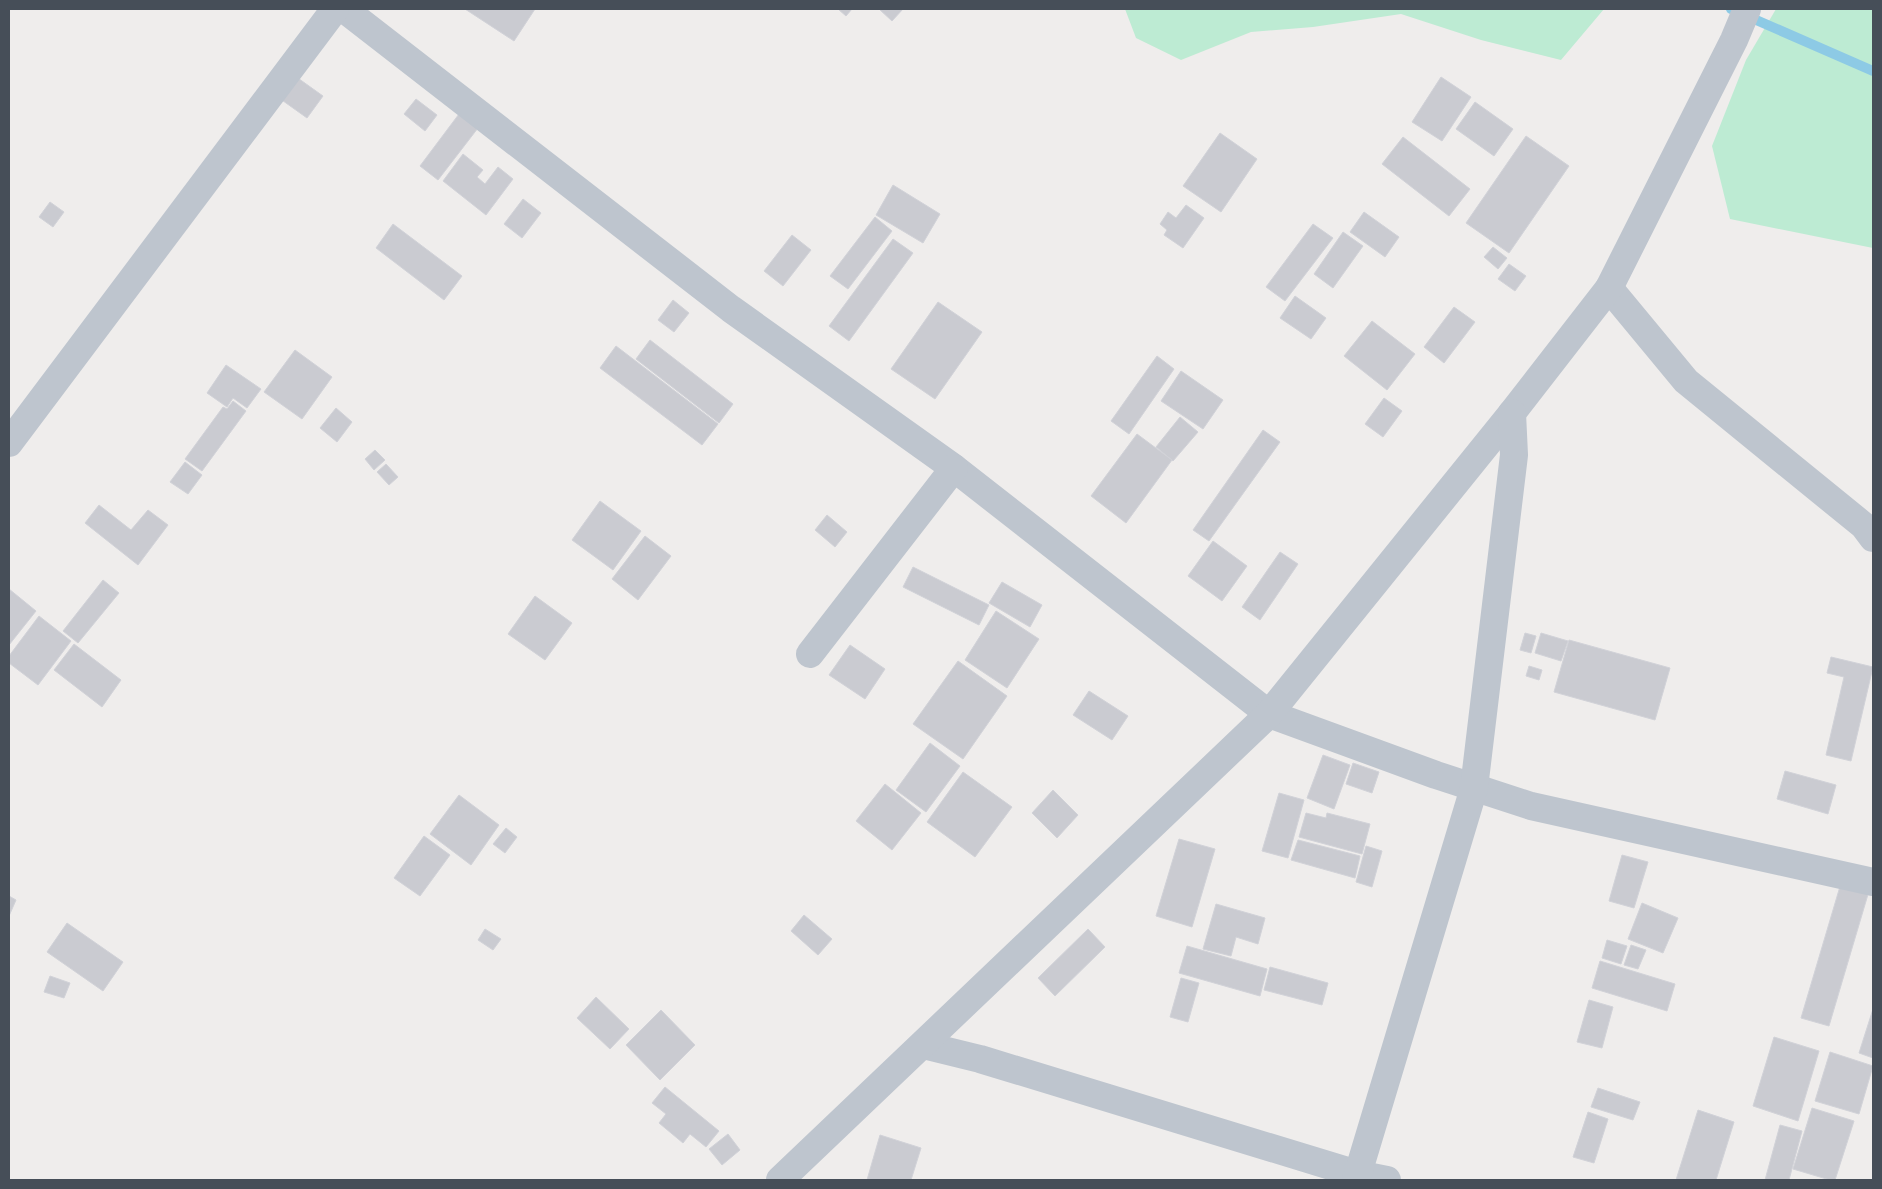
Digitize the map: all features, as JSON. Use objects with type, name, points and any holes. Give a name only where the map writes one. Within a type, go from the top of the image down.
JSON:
[{"type":"street","points":[[9,443],[335,9]]},
{"type":"street","points":[[344,9],[731,309],[954,468],[1269,714],[1474,788],[1531,806],[1873,882]]},
{"type":"street","points":[[780,1180],[1269,714],[1512,413],[1609,288],[1734,40],[1747,9]]},
{"type":"street","points":[[1609,288],[1686,381],[1864,526],[1873,538]]},
{"type":"street","points":[[1357,1177],[1474,788],[1514,455],[1512,413]]},
{"type":"street","points":[[810,654],[954,468]]},
{"type":"street","points":[[923,1045],[980,1059],[1357,1177],[1387,1180]]},
{"type":"green space","points":[[1125,9],[1604,9],[1561,60],[1481,40],[1401,14],[1313,27],[1251,32],[1181,60],[1136,38]]},
{"type":"green space","points":[[1776,9],[1873,9],[1873,248],[1730,219],[1712,146],[1746,60]]},
{"type":"building","points":[[465,9],[535,9],[514,41]]},
{"type":"building","points":[[838,9],[852,9],[846,16]]},
{"type":"building","points":[[879,9],[903,9],[892,21]]},
{"type":"building","points":[[295,76],[323,96],[307,118],[279,98]]},
{"type":"building","points":[[1441,77],[1471,97],[1442,141],[1412,122]]},
{"type":"building","points":[[416,99],[437,115],[425,131],[404,114]]},
{"type":"building","points":[[1475,102],[1513,129],[1494,156],[1456,129]]},
{"type":"building","points":[[459,114],[478,128],[438,180],[420,166]]},
{"type":"building","points":[[1220,133],[1257,159],[1221,212],[1183,186]]},
{"type":"building","points":[[1526,136],[1569,166],[1509,253],[1466,223]]},
{"type":"building","points":[[1403,137],[1470,189],[1449,216],[1382,164]]},
{"type":"building","points":[[463,154],[483,170],[477,177],[485,184],[498,167],[513,179],[486,215],[443,181]]},
{"type":"building","points":[[893,185],[940,214],[923,243],[876,215]]},
{"type":"building","points":[[523,199],[541,213],[522,238],[504,224]]},
{"type":"building","points":[[50,202],[64,212],[53,227],[39,217]]},
{"type":"building","points":[[1186,205],[1204,218],[1183,248],[1164,235],[1167,230],[1160,224],[1168,212],[1176,218]]},
{"type":"building","points":[[1364,212],[1399,237],[1385,257],[1350,232]]},
{"type":"building","points":[[875,217],[892,231],[848,289],[830,276]]},
{"type":"building","points":[[393,224],[462,276],[444,300],[376,248]]},
{"type":"building","points":[[1313,224],[1333,238],[1285,301],[1266,287]]},
{"type":"building","points":[[1343,232],[1363,246],[1333,288],[1314,274]]},
{"type":"building","points":[[792,235],[811,250],[783,286],[764,271]]},
{"type":"building","points":[[893,239],[913,253],[849,341],[829,326]]},
{"type":"building","points":[[1493,247],[1507,258],[1498,269],[1484,257]]},
{"type":"building","points":[[1509,264],[1526,276],[1515,291],[1498,279]]},
{"type":"building","points":[[1295,296],[1326,318],[1311,339],[1280,318]]},
{"type":"building","points":[[673,300],[689,313],[674,332],[658,320]]},
{"type":"building","points":[[938,302],[982,332],[935,399],[891,369]]},
{"type":"building","points":[[1454,307],[1475,322],[1444,363],[1424,347]]},
{"type":"building","points":[[1372,321],[1415,354],[1387,390],[1344,356]]},
{"type":"building","points":[[650,340],[733,404],[719,423],[636,359]]},
{"type":"building","points":[[616,346],[718,424],[702,445],[600,368]]},
{"type":"building","points":[[295,350],[332,377],[302,419],[264,392]]},
{"type":"building","points":[[1157,356],[1174,369],[1129,434],[1111,421]]},
{"type":"building","points":[[226,365],[261,389],[247,408],[233,398],[227,407],[207,393]]},
{"type":"building","points":[[1181,371],[1223,400],[1203,429],[1161,401]]},
{"type":"building","points":[[1384,398],[1402,411],[1383,437],[1365,424]]},
{"type":"building","points":[[233,401],[246,411],[202,471],[185,459],[223,407],[227,409]]},
{"type":"building","points":[[336,408],[352,422],[337,442],[320,428]]},
{"type":"building","points":[[1180,417],[1198,432],[1173,461],[1156,447]]},
{"type":"building","points":[[1263,430],[1280,442],[1209,541],[1193,530]]},
{"type":"building","points":[[1137,434],[1172,460],[1126,523],[1091,496]]},
{"type":"building","points":[[375,450],[385,460],[374,470],[365,459]]},
{"type":"building","points":[[185,462],[202,475],[188,494],[170,482]]},
{"type":"building","points":[[386,464],[398,477],[389,485],[377,472]]},
{"type":"building","points":[[600,501],[641,531],[613,570],[572,540]]},
{"type":"building","points":[[99,505],[131,530],[148,510],[168,525],[138,565],[85,523]]},
{"type":"building","points":[[827,515],[847,532],[835,547],[815,530]]},
{"type":"building","points":[[645,536],[671,556],[638,600],[612,579]]},
{"type":"building","points":[[1213,541],[1247,566],[1222,601],[1188,576]]},
{"type":"building","points":[[1280,552],[1298,564],[1260,620],[1242,607]]},
{"type":"building","points":[[913,567],[989,605],[979,625],[903,587]]},
{"type":"building","points":[[103,580],[119,593],[78,643],[63,631]]},
{"type":"building","points":[[1002,582],[1042,605],[1030,627],[989,603]]},
{"type":"building","points":[[9,589],[36,611],[9,645]]},
{"type":"building","points":[[535,596],[572,623],[545,660],[508,634]]},
{"type":"building","points":[[996,611],[1039,639],[1007,688],[965,660]]},
{"type":"building","points":[[39,616],[71,641],[38,685],[9,663],[9,656]]},
{"type":"building","points":[[1525,633],[1536,636],[1531,653],[1520,650]]},
{"type":"building","points":[[1541,633],[1568,641],[1561,661],[1535,653]]},
{"type":"building","points":[[1569,640],[1670,668],[1655,720],[1554,692]]},
{"type":"building","points":[[74,644],[121,680],[102,707],[54,670]]},
{"type":"building","points":[[850,645],[885,669],[865,699],[829,675]]},
{"type":"building","points":[[1831,657],[1873,667],[1851,761],[1826,755],[1844,677],[1827,673]]},
{"type":"building","points":[[958,661],[1007,696],[963,759],[913,724]]},
{"type":"building","points":[[1529,666],[1542,670],[1539,680],[1526,676]]},
{"type":"building","points":[[1089,691],[1128,716],[1112,740],[1073,715]]},
{"type":"building","points":[[930,743],[960,766],[926,812],[896,790]]},
{"type":"building","points":[[1323,755],[1350,765],[1334,809],[1307,798]]},
{"type":"building","points":[[1353,763],[1379,772],[1372,793],[1346,784]]},
{"type":"building","points":[[1785,771],[1836,785],[1828,814],[1777,799]]},
{"type":"building","points":[[963,772],[1012,807],[975,857],[927,822]]},
{"type":"building","points":[[885,784],[921,813],[892,850],[856,821]]},
{"type":"building","points":[[1053,790],[1078,815],[1057,838],[1032,813]]},
{"type":"building","points":[[1279,793],[1304,800],[1288,858],[1262,851]]},
{"type":"building","points":[[459,795],[499,825],[471,865],[430,834]]},
{"type":"building","points":[[1306,813],[1326,818],[1327,813],[1370,824],[1362,854],[1299,837]]},
{"type":"building","points":[[506,828],[517,837],[505,853],[493,844]]},
{"type":"building","points":[[424,836],[450,855],[420,896],[394,878]]},
{"type":"building","points":[[1179,839],[1215,849],[1192,927],[1156,916]]},
{"type":"building","points":[[1298,840],[1360,856],[1355,878],[1291,860]]},
{"type":"building","points":[[1366,846],[1382,851],[1372,887],[1356,882]]},
{"type":"building","points":[[1622,855],[1648,862],[1634,908],[1609,901]]},
{"type":"building","points":[[1841,883],[1869,891],[1829,1026],[1801,1018]]},
{"type":"building","points":[[9,896],[16,900],[9,916]]},
{"type":"building","points":[[1642,903],[1678,918],[1663,953],[1628,939]]},
{"type":"building","points":[[1216,904],[1265,918],[1258,944],[1236,937],[1231,956],[1203,949]]},
{"type":"building","points":[[804,915],[832,939],[818,955],[791,931]]},
{"type":"building","points":[[67,923],[123,962],[103,991],[47,952]]},
{"type":"building","points":[[485,929],[501,939],[493,950],[478,940]]},
{"type":"building","points":[[1088,929],[1105,947],[1055,996],[1038,978]]},
{"type":"building","points":[[1607,940],[1627,946],[1621,964],[1602,958]]},
{"type":"building","points":[[1631,945],[1646,950],[1638,969],[1624,965]]},
{"type":"building","points":[[1187,946],[1267,969],[1260,996],[1179,973]]},
{"type":"building","points":[[1600,961],[1675,984],[1667,1011],[1592,988]]},
{"type":"building","points":[[1270,967],[1328,983],[1322,1005],[1264,990]]},
{"type":"building","points":[[50,976],[70,983],[64,998],[44,992]]},
{"type":"building","points":[[1181,978],[1199,983],[1188,1022],[1170,1017]]},
{"type":"building","points":[[596,997],[629,1029],[610,1049],[577,1018]]},
{"type":"building","points":[[1589,1000],[1613,1007],[1602,1048],[1577,1042]]},
{"type":"building","points":[[1873,1009],[1873,1058],[1859,1053]]},
{"type":"building","points":[[661,1010],[695,1045],[660,1080],[626,1045]]},
{"type":"building","points":[[1774,1037],[1819,1051],[1798,1121],[1753,1106]]},
{"type":"building","points":[[1830,1052],[1873,1066],[1859,1114],[1815,1101]]},
{"type":"building","points":[[665,1087],[719,1131],[706,1147],[690,1134],[683,1143],[659,1123],[666,1114],[652,1103]]},
{"type":"building","points":[[1598,1088],[1640,1102],[1633,1120],[1591,1107]]},
{"type":"building","points":[[1812,1108],[1854,1121],[1835,1180],[1793,1169]]},
{"type":"building","points":[[1698,1110],[1734,1122],[1716,1180],[1676,1180]]},
{"type":"building","points":[[1588,1112],[1608,1119],[1594,1163],[1573,1157]]},
{"type":"building","points":[[1780,1125],[1802,1131],[1789,1180],[1765,1180]]},
{"type":"building","points":[[728,1134],[740,1150],[722,1165],[709,1149]]},
{"type":"building","points":[[880,1135],[921,1148],[911,1180],[867,1180]]},
{"type":"waterway","points":[[1731,9],[1873,71]]}]
